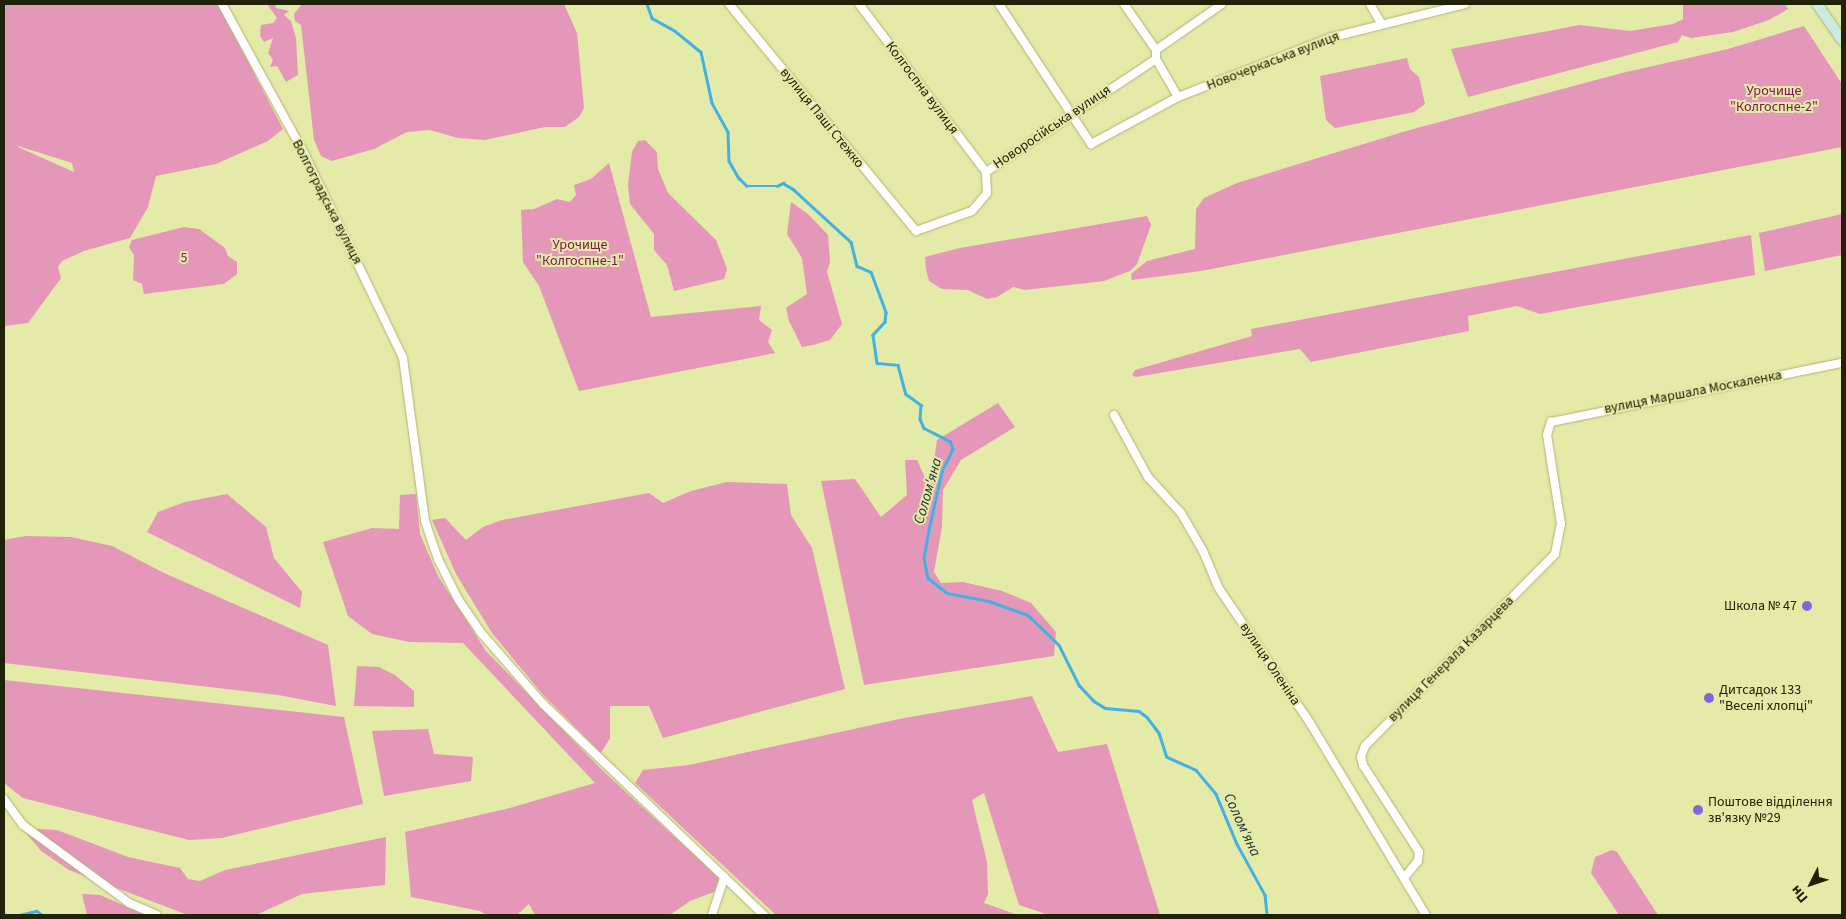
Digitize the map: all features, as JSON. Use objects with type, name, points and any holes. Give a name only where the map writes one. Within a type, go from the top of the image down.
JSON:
[{"type":"main road","points":[[1817,4],[1842,40]]},
{"type":"street","name":"Волгоградська вулиця","points":[[222,4],[305,155],[385,316],[403,358],[425,521],[438,559],[468,613],[543,704],[764,915]]},
{"type":"street","name":"вулиця Паші Стежко","points":[[729,4],[916,231]]},
{"type":"street","name":"Колгоспна вулиця","points":[[859,4],[986,172]]},
{"type":"street","points":[[999,4],[1073,112]]},
{"type":"street","points":[[1124,4],[1156,50],[1156,58],[1178,97]]},
{"type":"street","points":[[1156,50],[1222,4]]},
{"type":"street","points":[[1370,4],[1381,23]]},
{"type":"street","name":"Новочеркаська вулиця","points":[[1073,112],[1091,144],[1178,97],[1329,38],[1381,23],[1465,4]]},
{"type":"street","name":"Новоросійська вулиця","points":[[916,231],[972,211],[987,193],[986,172],[1156,58]]},
{"type":"street","name":"вулиця Маршала Москаленка","points":[[1548,427],[1551,422],[1571,416],[1842,363]]},
{"type":"street","name":"вулиця Оленіна","points":[[1114,415],[1148,477],[1181,513],[1203,551],[1218,587],[1310,723],[1426,915]]},
{"type":"street","name":"вулиця Генерала Казарцева","points":[[1404,878],[1418,861],[1419,852],[1363,765],[1361,757],[1365,746],[1555,554],[1560,524],[1548,427]]},
{"type":"street","points":[[4,799],[23,824],[129,903],[157,915]]},
{"type":"street","points":[[712,915],[724,877]]},
{"type":"green space","points":[[4,4],[218,4],[283,129],[268,141],[216,164],[156,176],[148,207],[130,238],[84,251],[62,261],[58,267],[61,278],[28,323],[4,326]],"holes":[[[18,146],[72,163],[74,172]]]},
{"type":"green space","points":[[267,4],[275,4],[276,8],[289,11],[284,15],[291,21],[296,38],[298,75],[286,82],[277,66],[270,67],[273,60],[268,53],[273,38],[264,42],[260,36],[261,25],[273,23],[277,18]]},
{"type":"green space","points":[[302,4],[564,4],[577,33],[584,108],[579,117],[565,127],[545,127],[485,140],[458,138],[430,130],[407,132],[374,149],[332,161],[321,156],[314,140],[301,25],[295,21],[294,14]]},
{"type":"green space","points":[[1683,4],[1785,4],[1788,9],[1769,20],[1733,32],[1691,38],[1682,35],[1678,42],[1468,97],[1451,49],[1580,25],[1630,31],[1673,24],[1683,19]]},
{"type":"green space","name":"Урочище \"Колгоспне-2\"","points":[[1804,26],[1842,84],[1842,147],[1201,271],[1132,280],[1131,274],[1147,261],[1195,249],[1196,209],[1204,198],[1237,183],[1406,131],[1622,73],[1728,49]]},
{"type":"green space","points":[[1407,58],[1410,69],[1419,77],[1425,104],[1414,112],[1335,128],[1326,120],[1320,76]]},
{"type":"green space","name":"Урочище \"Колгоспне-1\"","points":[[645,140],[657,152],[658,169],[668,193],[716,240],[727,269],[724,279],[674,291],[667,265],[654,250],[654,234],[630,204],[628,185],[632,152],[638,141]]},
{"type":"green space","name":"Урочище \"Колгоспне-1\"","points":[[609,163],[651,317],[761,306],[759,320],[772,330],[768,342],[775,353],[579,391],[539,286],[523,262],[521,210],[534,209],[557,199],[570,202],[576,195],[574,185],[591,179]]},
{"type":"green space","points":[[791,202],[808,214],[828,235],[830,262],[827,272],[842,324],[830,340],[802,347],[789,321],[786,308],[807,294],[802,258],[787,234]]},
{"type":"green space","points":[[1842,214],[1842,255],[1765,271],[1759,233]]},
{"type":"green space","points":[[1147,216],[1151,225],[1137,264],[1130,271],[1104,281],[1025,290],[1013,287],[997,297],[987,299],[968,290],[942,289],[929,281],[925,257],[960,248]]},
{"type":"green space","name":"5","points":[[184,227],[199,229],[225,248],[228,256],[237,262],[237,274],[224,284],[144,294],[142,284],[133,280],[134,255],[129,247],[132,240]]},
{"type":"green space","points":[[1751,235],[1755,275],[1540,314],[1517,306],[1468,316],[1469,331],[1311,362],[1300,349],[1136,377],[1132,375],[1135,370],[1252,336],[1251,329]]},
{"type":"green space","points":[[998,403],[1015,427],[961,460],[943,490],[942,527],[934,572],[941,583],[963,582],[1002,591],[1031,603],[1056,632],[1054,656],[864,685],[821,481],[855,479],[881,517],[907,495],[905,460],[917,460],[930,488],[937,440]]},
{"type":"green space","points":[[727,482],[787,484],[791,515],[812,548],[845,689],[663,738],[649,706],[610,706],[610,738],[601,753],[544,696],[492,633],[456,574],[432,520],[445,518],[466,540],[483,527],[502,520],[649,493],[663,503],[691,491]]},
{"type":"green space","points":[[227,494],[266,527],[274,558],[302,592],[300,608],[147,532],[158,512],[185,502]]},
{"type":"green space","points":[[416,494],[420,534],[438,576],[486,651],[601,769],[719,878],[714,892],[690,901],[670,915],[535,915],[529,904],[517,915],[486,915],[480,911],[411,897],[405,832],[506,809],[595,783],[463,643],[409,642],[372,634],[348,616],[323,542],[372,528],[399,529],[400,495]]},
{"type":"green space","points":[[26,536],[71,537],[112,546],[164,573],[328,645],[336,706],[278,695],[4,663],[4,540]]},
{"type":"green space","points":[[357,666],[379,667],[395,675],[414,691],[414,707],[354,706]]},
{"type":"green space","points":[[4,680],[344,717],[363,804],[222,838],[189,840],[23,798],[4,783]]},
{"type":"green space","points":[[1032,696],[1058,752],[1107,744],[1160,915],[1049,915],[1019,905],[984,793],[972,800],[987,862],[988,894],[984,903],[1018,915],[776,915],[635,783],[643,770],[689,765],[904,718]]},
{"type":"green space","points":[[428,729],[434,754],[473,757],[471,781],[384,796],[372,731]]},
{"type":"green space","points":[[22,828],[57,830],[128,857],[180,868],[188,879],[200,881],[225,870],[386,837],[385,885],[302,894],[256,915],[188,915],[69,870],[41,851]]},
{"type":"green space","points":[[1612,850],[1617,852],[1658,915],[1619,915],[1591,873],[1595,857]]},
{"type":"green space","points":[[82,894],[100,895],[146,915],[87,915]]},
{"type":"waterway","name":"Солом'яна","points":[[647,4],[652,18],[675,31],[701,52],[712,103],[728,132],[729,161],[739,178],[747,186],[777,186],[783,183],[793,189],[851,242],[857,266],[871,272],[886,312],[885,322],[873,335],[877,363],[898,365],[906,394],[921,405],[920,419],[924,428],[950,441],[953,449],[942,472],[929,530],[924,558],[928,578],[947,593],[989,601],[1028,615],[1059,645],[1079,685],[1094,701],[1105,708],[1139,711],[1147,717],[1159,733],[1167,757],[1196,770],[1216,794],[1237,844],[1265,895],[1267,915]]},
{"type":"waterway","points":[[19,915],[37,911],[42,915]]},
{"type":"place","name":"Школа № 47","points":[[1807,606]]},
{"type":"place","name":"Дитсадок 133 \"Веселі хлопці\"","points":[[1709,698]]},
{"type":"place","name":"Поштове відділення зв'язку №29","points":[[1698,810]]}]
